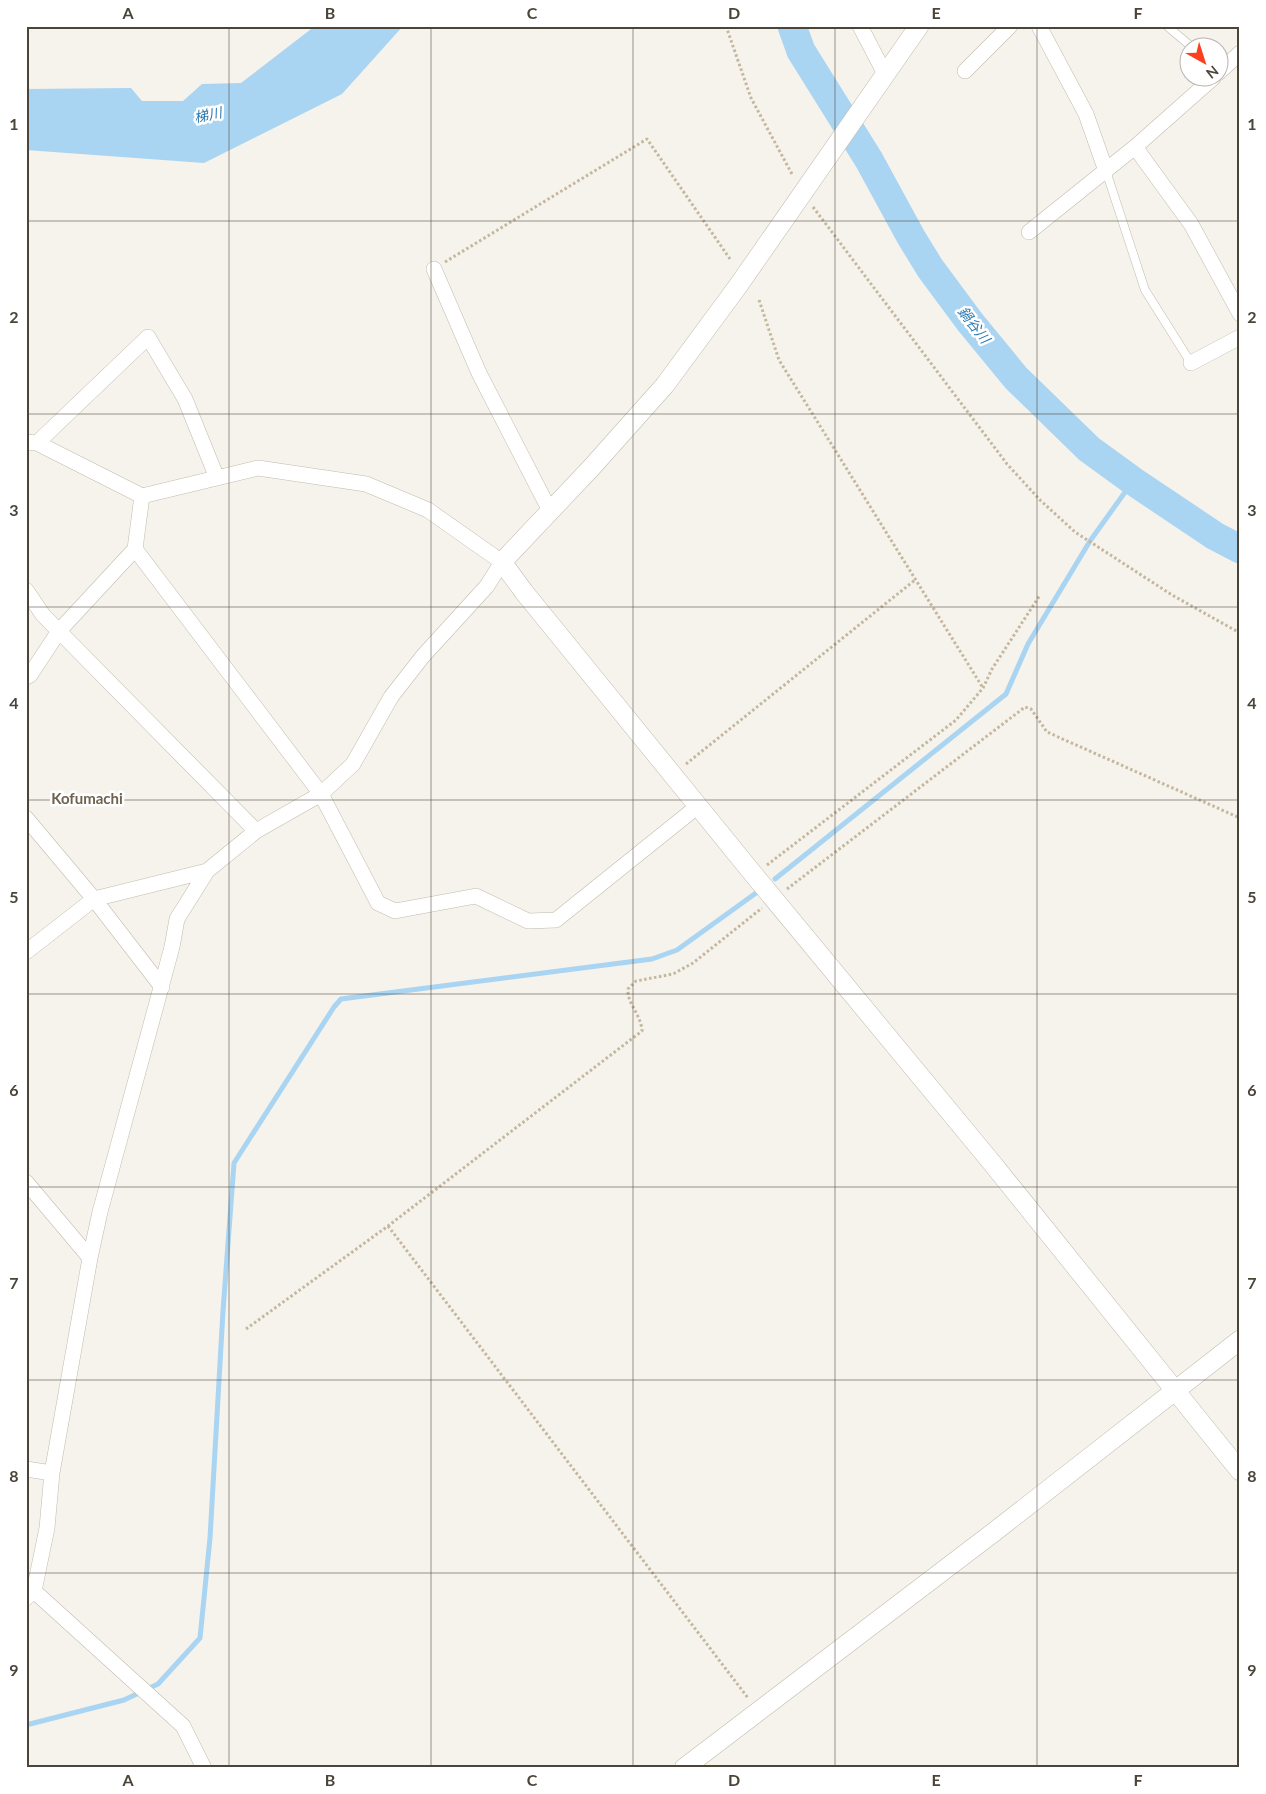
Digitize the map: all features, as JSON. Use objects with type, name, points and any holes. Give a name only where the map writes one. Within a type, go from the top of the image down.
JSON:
[{"type":"street","points":[[860,26],[885,74]]},
{"type":"street","points":[[204,1768],[183,1726],[30,1594],[46,1528],[52,1474],[90,1258],[100,1212],[162,987],[177,919],[207,871],[256,831],[321,794],[354,764],[391,697],[423,656],[487,586],[502,562],[591,468],[665,385],[738,286],[919,26]]},
{"type":"street","points":[[965,71],[1010,26]]},
{"type":"street","points":[[1039,26],[1086,114],[1106,171]]},
{"type":"street","points":[[1029,232],[1135,147],[1203,88]]},
{"type":"street","points":[[1135,147],[1191,224],[1240,314]]},
{"type":"street","points":[[434,269],[479,373],[550,511]]},
{"type":"street","points":[[217,478],[185,399],[148,337],[31,442],[142,496],[217,478],[258,468],[366,484],[428,510],[502,562],[524,592],[672,775],[998,1171],[1240,1471]]},
{"type":"street","points":[[1191,363],[1240,337]]},
{"type":"street","points":[[26,677],[30,675],[59,631],[135,549],[142,496]]},
{"type":"street","points":[[135,549],[321,794],[378,903],[395,911],[476,896],[528,921],[556,920],[698,806]]},
{"type":"street","points":[[26,590],[43,614],[59,631],[256,831]]},
{"type":"street","points":[[26,818],[94,899],[162,987]]},
{"type":"street","points":[[26,952],[94,899],[207,871]]},
{"type":"street","points":[[26,1182],[90,1258]]},
{"type":"street","points":[[684,1768],[994,1532],[1240,1340]]},
{"type":"street","points":[[26,1469],[52,1474]]},
{"type":"lane","points":[[1167,26],[1181,38]]},
{"type":"lane","points":[[1106,171],[1145,290],[1191,363]]},
{"type":"path","points":[[726,26],[751,98],[803,192],[1007,464],[1040,500],[1075,532],[1172,595],[1240,633]]},
{"type":"path","points":[[434,269],[647,139],[730,259]]},
{"type":"path","points":[[759,300],[779,360],[983,688]]},
{"type":"path","points":[[672,775],[915,580]]},
{"type":"path","points":[[754,875],[956,720],[983,688],[992,669],[1040,595]]},
{"type":"path","points":[[246,1329],[388,1226],[642,1031],[641,1021],[627,996],[628,989],[636,981],[673,974],[693,963],[1025,707],[1031,709],[1047,732],[1240,818]]},
{"type":"path","points":[[388,1226],[758,1711]]},
{"type":"water","name":"梯川","points":[[315,26],[403,26],[342,94],[204,163],[26,150],[26,89],[131,88],[142,101],[183,101],[202,84],[241,83]]},
{"type":"waterway","name":"鍋谷川","points":[[792,26],[801,51],[869,160],[930,268],[970,322],[1016,378],[1089,449],[1215,536],[1240,549]]},
{"type":"waterway","points":[[775,879],[1006,694],[1028,644],[1090,541],[1133,481]]},
{"type":"waterway","points":[[26,1725],[124,1700],[158,1684],[200,1638],[210,1538],[223,1311],[234,1163],[341,999],[652,959],[677,950],[756,893]]},
{"type":"district","name":"Kofumachi","points":[[87,799]]}]
